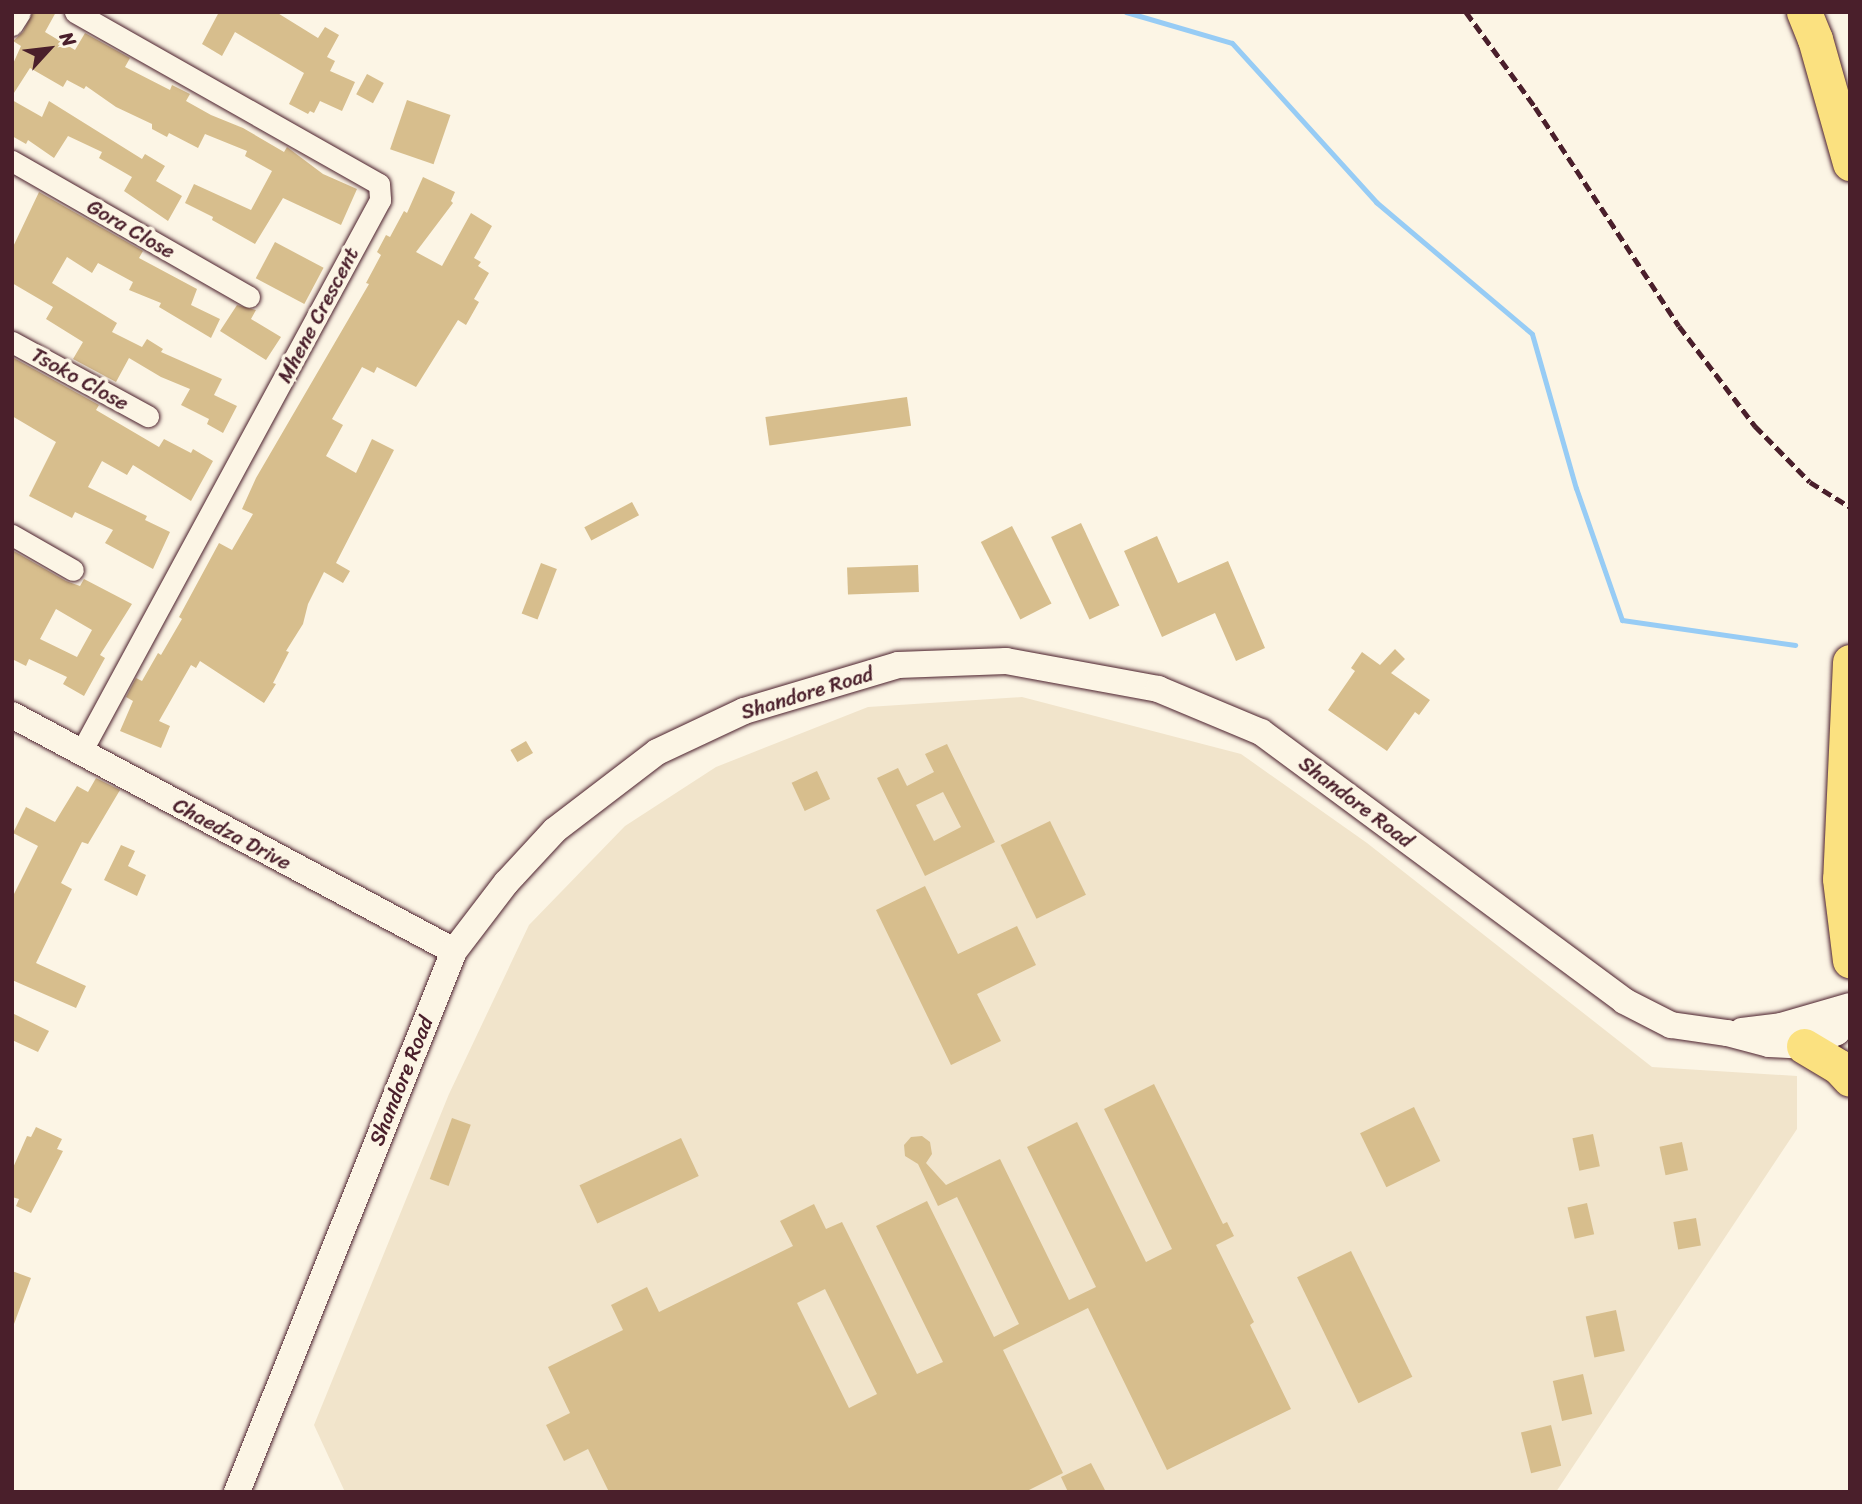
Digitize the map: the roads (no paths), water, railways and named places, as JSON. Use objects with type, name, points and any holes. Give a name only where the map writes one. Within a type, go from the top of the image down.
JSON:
[{"type":"highway","points":[[1804,12],[1815,39],[1850,163]]},
{"type":"highway","points":[[1850,662],[1840,879],[1850,960]]},
{"type":"highway","points":[[1804,1046],[1839,1067],[1850,1079]]},
{"type":"street","points":[[12,25],[20,12]]},
{"type":"street","name":"Mhene Crescent","points":[[75,12],[379,184],[380,200],[81,752]]},
{"type":"street","name":"Gora Close","points":[[12,161],[249,297]]},
{"type":"street","name":"Tsoko Close","points":[[12,342],[148,416]]},
{"type":"street","points":[[12,535],[74,570]]},
{"type":"street","name":"Shandore Road","points":[[237,1492],[454,951],[506,883],[555,830],[657,752],[744,711],[898,665],[1006,661],[1158,690],[1261,732],[1624,1001],[1671,1025],[1727,1033]]},
{"type":"street","name":"Chaedza Drive","points":[[12,715],[454,951]]},
{"type":"street","points":[[1727,1033],[1780,1026],[1850,1006]]},
{"type":"street","points":[[1727,1033],[1769,1044],[1804,1046],[1837,1032],[1850,1013]]},
{"type":"waterway","points":[[1126,12],[1232,43],[1376,202],[1532,334],[1576,488],[1622,620],[1795,645]]},
{"type":"railway","points":[[1466,12],[1535,107],[1679,326],[1755,426],[1810,482],[1850,507]]}]
